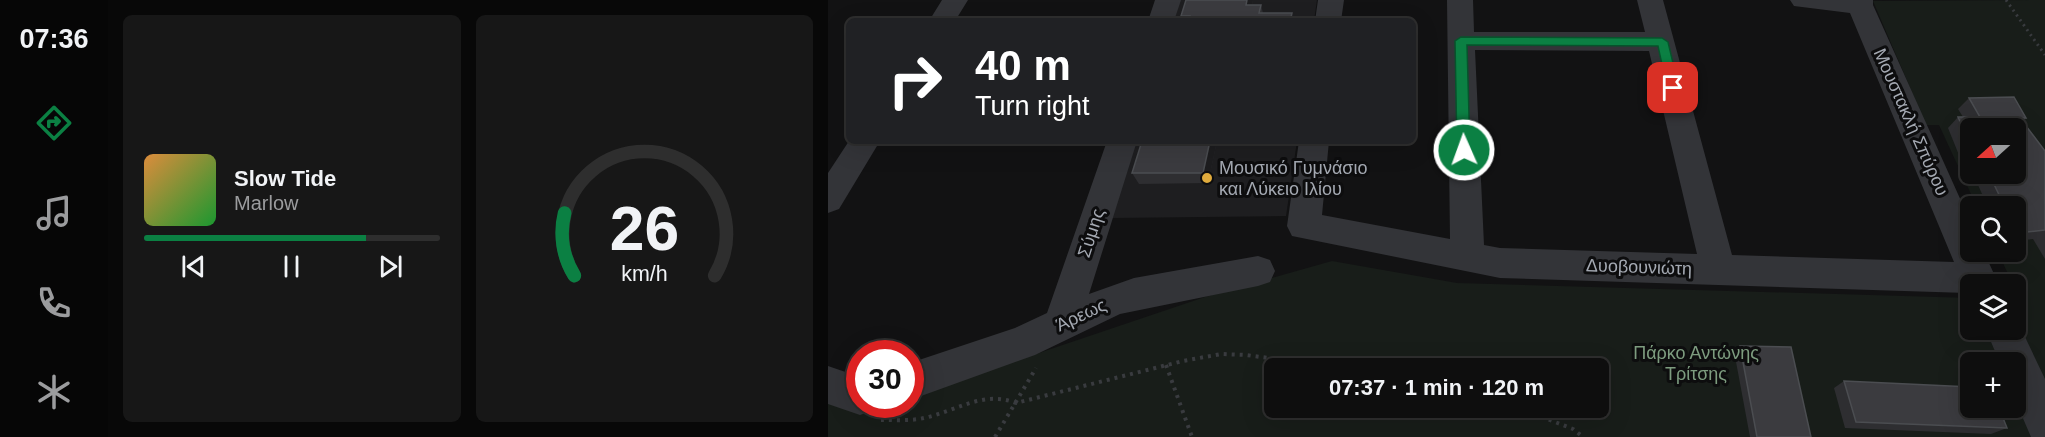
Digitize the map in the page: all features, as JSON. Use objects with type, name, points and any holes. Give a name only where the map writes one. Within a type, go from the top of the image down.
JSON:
[{"type":"street","points":[[944,18],[955,0]]},
{"type":"street","points":[[1162,18],[1168,0]]},
{"type":"street","points":[[1328,18],[1331,0]]},
{"type":"street","points":[[1460,0],[1467,258]]},
{"type":"street","points":[[1650,0],[1718,269]]},
{"type":"street","points":[[1803,0],[1860,3]]},
{"type":"street","name":"Μουστακλή Σπύρου","points":[[1860,3],[1977,274]]},
{"type":"street","points":[[1461,41],[1662,42]]},
{"type":"street","points":[[828,200],[864,144]]},
{"type":"street","name":"Σύμης","points":[[1061,325],[1121,144]]},
{"type":"street","name":"Δυοβουνιώτη","points":[[1314,144],[1304,226],[1500,263],[1718,269],[1960,280]]},
{"type":"street","name":"Άρεως","points":[[924,377],[1012,346],[1113,300],[1258,271]]},
{"type":"street","points":[[2008,340],[2045,424]]},
{"type":"street","points":[[828,385],[846,395]]},
{"type":"path","points":[[2007,0],[2045,55]]},
{"type":"path","points":[[995,437],[1061,325]]},
{"type":"path","points":[[917,418],[922,419],[988,398],[1001,397],[1016,403],[1203,357],[1246,355],[1269,358]]},
{"type":"path","points":[[1166,365],[1192,437]]},
{"type":"path","points":[[1545,418],[1573,429],[1583,437]]},
{"type":"path","points":[[1573,429],[1576,437]]},
{"type":"shaded area","points":[[1180,0],[1317,0],[1314,18],[1175,18]]},
{"type":"shaded area","name":"Μουσικό Γυμνάσιο και Λύκειο Ιλίου","points":[[1134,144],[1297,144],[1286,216],[1111,218]]},
{"type":"green space","name":"Πάρκο Αντώνης Τρίτσης","points":[[2045,0],[2045,437],[828,437],[828,400],[846,404],[846,418],[924,418],[924,392],[1205,297],[1332,261],[1457,283],[1960,298],[1960,340],[2026,340],[2026,274],[2008,274],[2003,262],[2026,262],[2026,196],[1972,196],[1966,184],[2026,184],[2026,118],[1960,118],[1960,170],[1939,125],[1926,125],[1873,1]]},
{"type":"building","points":[[1186,0],[1247,0],[1246,5],[1261,5],[1259,13],[1292,13],[1291,18],[1190,18],[1190,16],[1181,16]]},
{"type":"building","points":[[2014,97],[2026,118],[1960,118],[1960,121],[1958,117],[1980,117],[1969,98]]},
{"type":"building","points":[[2026,126],[2045,151],[2045,230],[2026,232],[2026,196],[2000,196],[1994,184],[2026,184]]},
{"type":"building","points":[[1141,144],[1209,144],[1203,173],[1132,173]]},
{"type":"building","points":[[1740,346],[1791,347],[1811,437],[1757,437]]},
{"type":"building","points":[[1844,381],[1960,386],[1960,418],[2003,418],[2007,428],[1856,422]]},
{"type":"place","name":"Μουσικό Γυμνάσιο και Λύκειο Ιλίου","points":[[1207,178]]},
{"type":"route","points":[[1464,150],[1461,41],[1662,42],[1673,88]]}]
